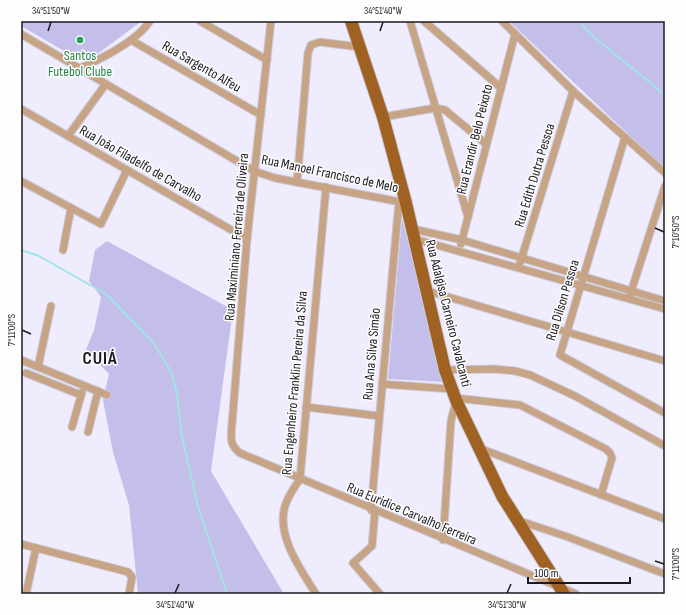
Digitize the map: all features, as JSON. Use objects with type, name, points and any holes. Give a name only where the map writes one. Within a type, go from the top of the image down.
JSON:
[{"type":"main road","name":"Rua Adalgisa Carneiro Cavalcanti","points":[[351,21],[383,117],[403,202],[414,234],[428,291],[445,370],[454,396],[502,496],[561,591]]},
{"type":"street","points":[[78,69],[94,62],[131,40],[150,21]]},
{"type":"street","points":[[200,21],[267,60]]},
{"type":"street","name":"Rua Maximiniano Ferreira de Oliveira","points":[[240,453],[232,446],[231,439],[247,239],[271,21]]},
{"type":"street","points":[[410,21],[468,218]]},
{"type":"street","points":[[424,21],[501,88]]},
{"type":"street","points":[[502,21],[573,91],[665,173]]},
{"type":"street","name":"Rua Manoel Francisco de Melo","points":[[21,34],[105,85],[254,171],[297,182],[403,202]]},
{"type":"street","name":"Rua Erandir Belo Peixoto","points":[[459,250],[515,34]]},
{"type":"street","name":"Rua Sargento Alfeu","points":[[131,40],[261,115]]},
{"type":"street","points":[[297,182],[308,53],[311,45],[320,42],[359,47]]},
{"type":"street","points":[[68,136],[105,85]]},
{"type":"street","name":"Rua Edith Dutra Pessoa","points":[[519,267],[573,91]]},
{"type":"street","points":[[383,117],[435,108],[445,110],[486,144]]},
{"type":"street","name":"Rua João Filadelfo de Carvalho","points":[[21,109],[247,239]]},
{"type":"street","name":"Rua Dilson Pessoa","points":[[625,137],[567,333],[560,351],[561,358],[665,413]]},
{"type":"street","points":[[21,181],[101,224],[127,170]]},
{"type":"street","points":[[630,295],[665,186]]},
{"type":"street","name":"Rua Engenheiro Franklin Pereira da Silva","points":[[316,594],[300,568],[284,533],[285,505],[300,480],[326,187]]},
{"type":"street","name":"Rua Ana Silva Simão","points":[[380,594],[353,563],[372,546],[379,416],[403,202]]},
{"type":"street","points":[[63,250],[72,208]]},
{"type":"street","points":[[414,234],[459,250],[519,267],[582,281]]},
{"type":"street","points":[[414,234],[462,240],[582,281],[630,295],[665,309]]},
{"type":"street","points":[[428,291],[665,361]]},
{"type":"street","points":[[630,295],[665,301]]},
{"type":"street","points":[[38,367],[51,306]]},
{"type":"street","points":[[21,360],[107,395]]},
{"type":"street","points":[[445,370],[515,370],[530,375],[582,400],[665,446]]},
{"type":"street","points":[[26,374],[81,395]]},
{"type":"street","points":[[382,384],[520,405],[610,452],[612,458],[601,494]]},
{"type":"street","points":[[72,427],[84,386]]},
{"type":"street","points":[[88,432],[98,391]]},
{"type":"street","points":[[444,540],[451,421],[454,396]]},
{"type":"street","points":[[306,407],[379,416]]},
{"type":"street","points":[[479,448],[665,519]]},
{"type":"street","name":"Rua Euridice Carvalho Ferreira","points":[[240,453],[561,591],[576,594]]},
{"type":"street","points":[[516,520],[568,537],[665,574]]},
{"type":"street","points":[[21,544],[130,573],[132,579],[129,594]]},
{"type":"street","points":[[26,594],[36,548]]},
{"type":"shaded area","name":"Santos Futebol Clube","points":[[21,21],[142,21],[96,55],[78,59],[21,26]]},
{"type":"shaded area","points":[[509,21],[665,21],[665,169]]},
{"type":"shaded area","points":[[402,218],[443,382],[388,379]]},
{"type":"shaded area","points":[[107,241],[233,310],[211,471],[284,594],[138,594],[129,505],[113,452],[103,400],[109,374],[86,350],[94,330],[101,297],[89,281],[95,250]]},
{"type":"waterway","points":[[580,21],[588,32],[665,95]]},
{"type":"waterway","points":[[21,250],[39,256],[106,294],[153,342],[172,373],[177,394],[181,432],[198,507],[227,594]]},
{"type":"place","name":"Santos Futebol Clube","points":[[80,40]]},
{"type":"district","name":"CUIÁ","points":[[100,358]]}]
